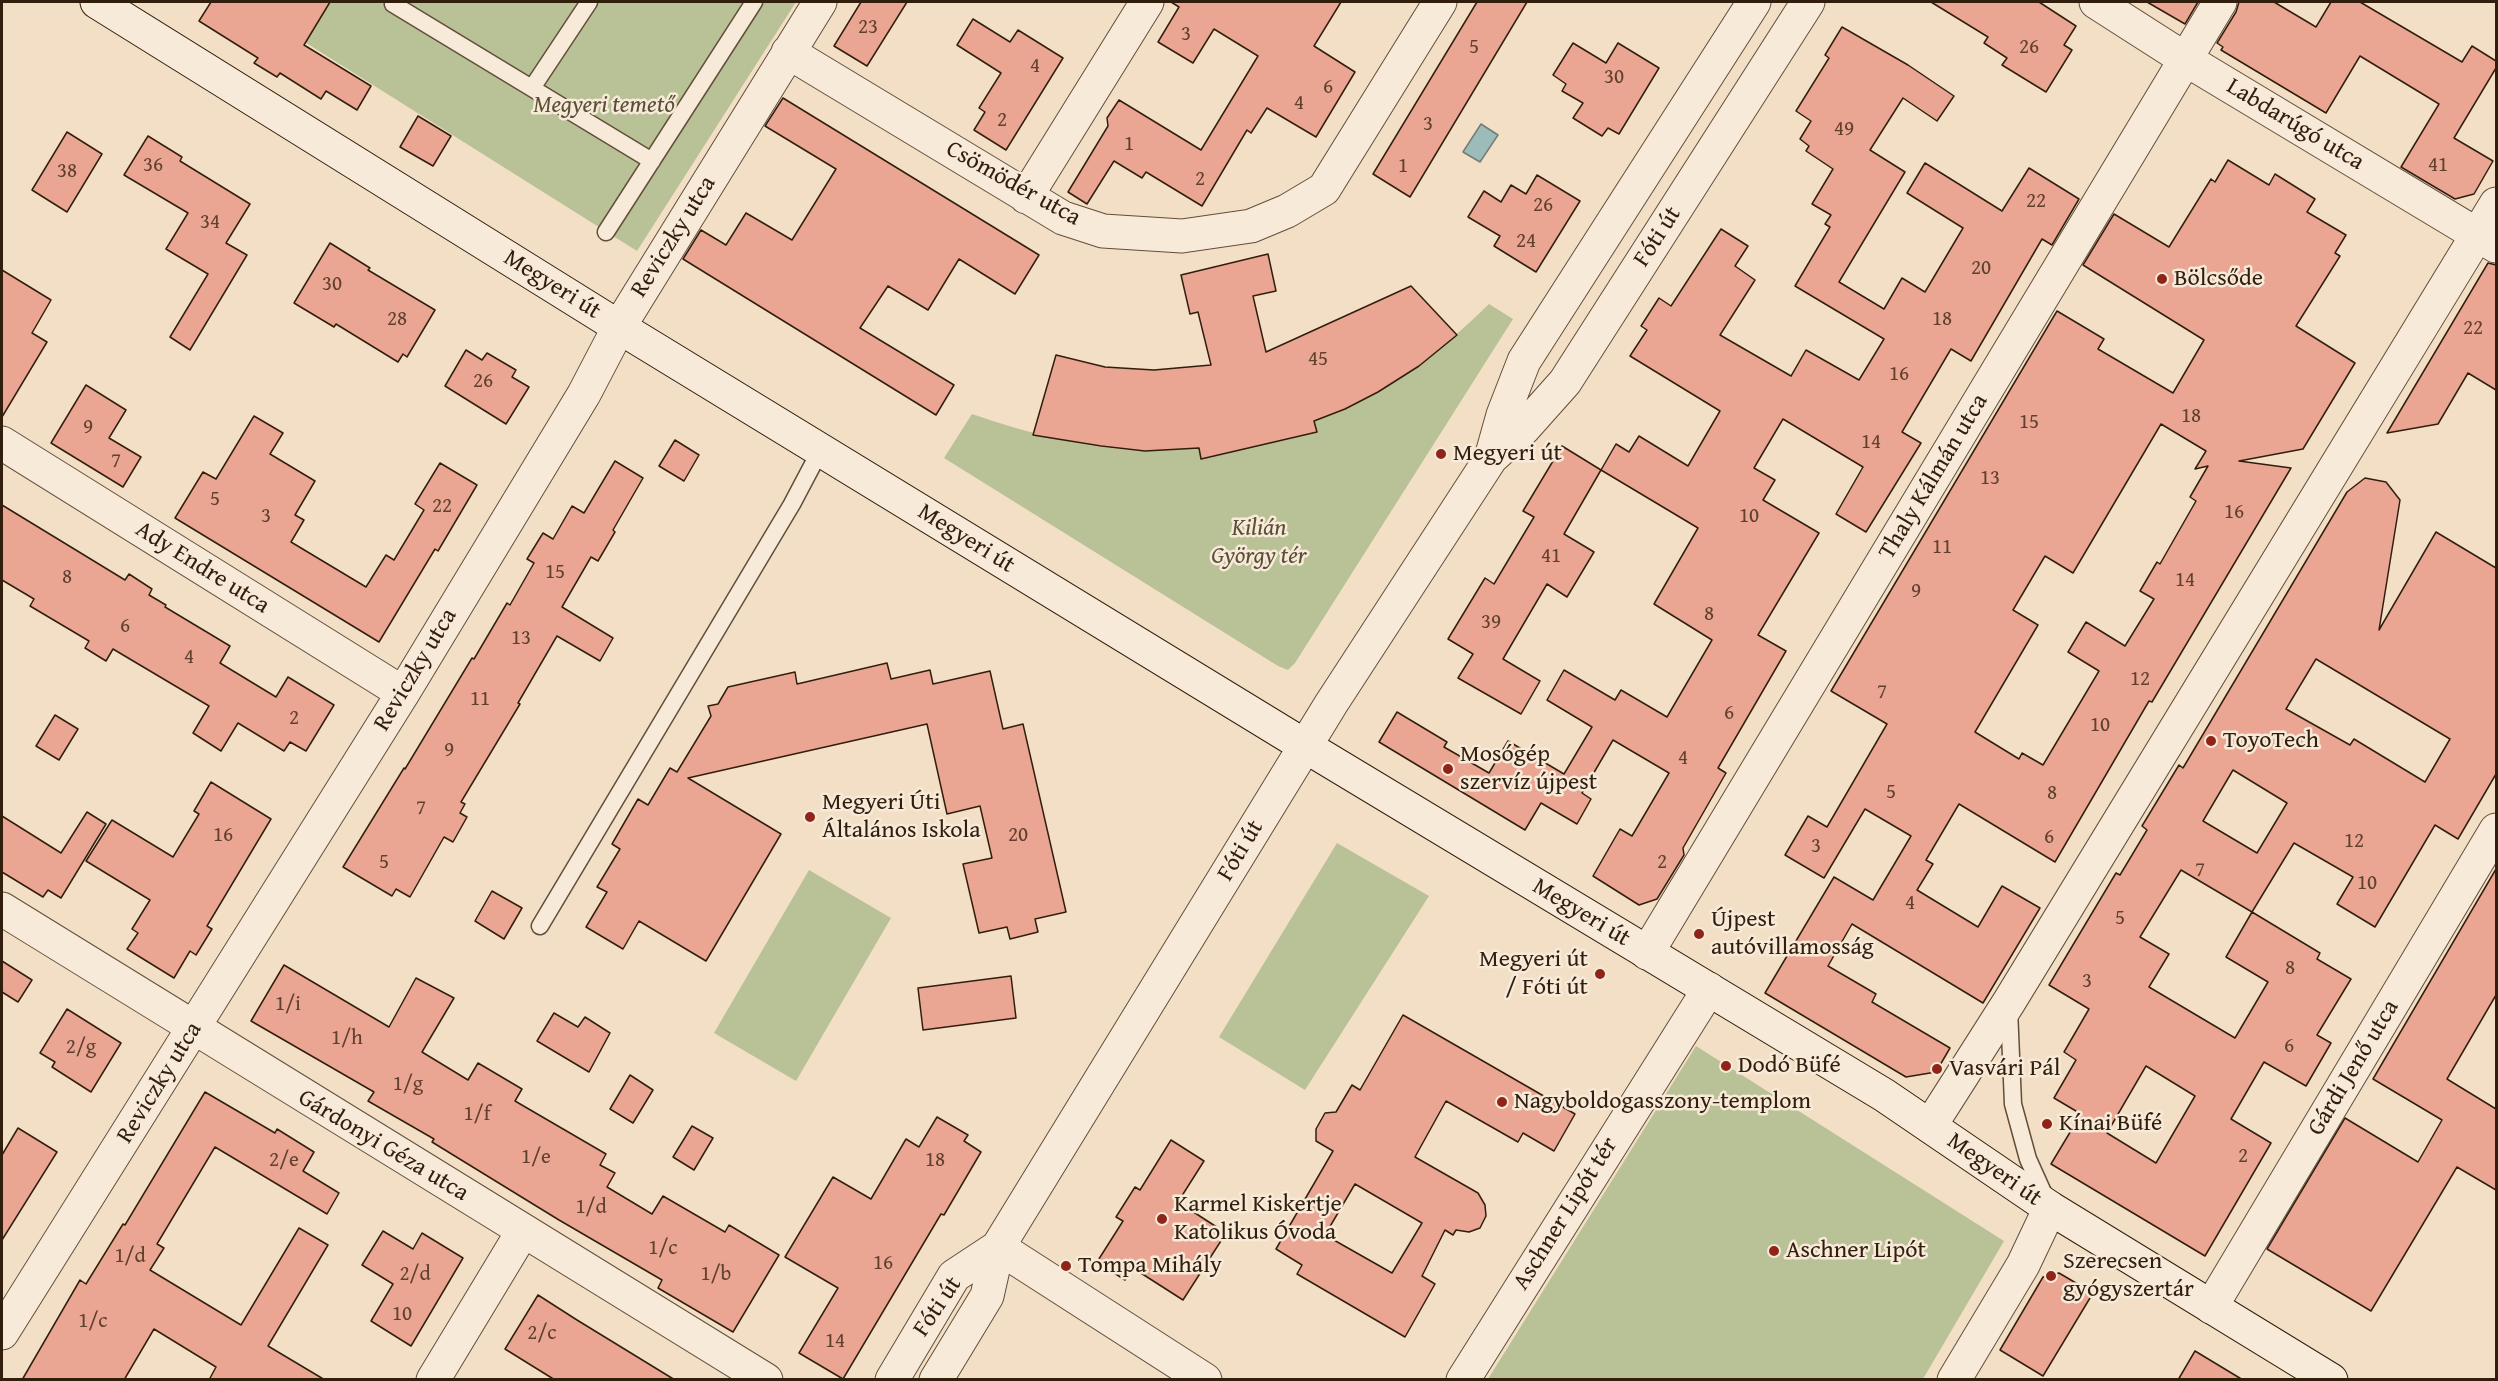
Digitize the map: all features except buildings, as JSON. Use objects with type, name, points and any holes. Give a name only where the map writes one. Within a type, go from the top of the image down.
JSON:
[{"type":"street","name":"Megyeri út","points":[[97,2],[619,327],[1305,746],[1884,1095],[2050,1208],[2331,1380]]},
{"type":"street","name":"Reviczky utca","points":[[2,1333],[403,693],[584,394],[619,327],[820,2]]},
{"type":"street","points":[[1026,196],[1147,2]]},
{"type":"street","name":"Csömödér utca","points":[[788,52],[1064,218],[1103,231],[1182,236],[1251,226],[1287,211],[1324,189],[1440,2]]},
{"type":"street","name":"Fóti út","points":[[1491,458],[1503,415],[1524,362],[1754,2]]},
{"type":"street","name":"Fóti út","points":[[936,1380],[987,1296],[998,1247],[1305,746],[1491,458],[1524,428],[1565,382],[1808,2]]},
{"type":"street","name":"Labdarúgó utca","points":[[2096,2],[2185,59],[2487,240]]},
{"type":"street","name":"Thaly Kálmán utca","points":[[1647,953],[2220,2]]},
{"type":"street","points":[[1930,1126],[2487,240],[2496,204]]},
{"type":"street","name":"Ady Endre utca","points":[[2,443],[403,693]]},
{"type":"street","name":"Gárdi Jenő utca","points":[[2211,1307],[2496,830]]},
{"type":"street","name":"Gárdonyi Géza utca","points":[[2,909],[766,1380]]},
{"type":"street","name":"Aschner Lipót tér","points":[[1463,1380],[1709,989]]},
{"type":"street","points":[[1954,1380],[2023,1265],[2050,1208]]},
{"type":"street","points":[[433,1380],[523,1231]]},
{"type":"street","points":[[998,1247],[1204,1380]]},
{"type":"street","name":"Fóti út","points":[[892,1380],[954,1276],[998,1247]]},
{"type":"lane","points":[[532,88],[589,2]]},
{"type":"lane","points":[[606,232],[753,2]]},
{"type":"lane","points":[[391,6],[652,161]]},
{"type":"lane","points":[[540,926],[792,504],[821,449]]},
{"type":"lane","points":[[2009,1002],[2013,1104],[2028,1159],[2050,1208]]},
{"type":"green space","name":"Megyeri temető","points":[[241,2],[796,2],[637,251]]},
{"type":"green space","name":"Kilián György tér","points":[[1489,304],[1513,319],[1295,663],[1288,670],[1278,666],[944,458],[972,414],[1035,433],[1099,447],[1157,451],[1199,447],[1201,459],[1316,432],[1314,421],[1364,398],[1408,372],[1449,341]]},
{"type":"green space","points":[[1337,843],[1429,896],[1305,1090],[1219,1037]]},
{"type":"green space","points":[[809,870],[891,918],[796,1081],[714,1033]]},
{"type":"green space","points":[[1696,1046],[2004,1241],[1923,1379],[1488,1379]]},
{"type":"water","points":[[1481,124],[1498,135],[1480,162],[1463,152]]},
{"type":"place","name":"Bölcsőde","points":[[2162,279]]},
{"type":"place","name":"Megyeri út","points":[[1441,454]]},
{"type":"place","name":"ToyoTech","points":[[2211,741]]},
{"type":"place","name":"Mosógép szervíz újpest","points":[[1448,769]]},
{"type":"place","name":"Megyeri Úti Általános Iskola","points":[[810,817]]},
{"type":"place","name":"Újpest autóvillamosság","points":[[1699,934]]},
{"type":"place","name":"Megyeri út / Fóti út","points":[[1600,974]]},
{"type":"place","name":"Dodó Büfé","points":[[1726,1066]]},
{"type":"place","name":"Vasvári Pál","points":[[1937,1069]]},
{"type":"place","name":"Nagyboldogasszony-templom","points":[[1502,1102]]},
{"type":"place","name":"Kínai Büfé","points":[[2047,1124]]},
{"type":"place","name":"Karmel Kiskertje Katolikus Óvoda","points":[[1162,1219]]},
{"type":"place","name":"Aschner Lipót","points":[[1774,1251]]},
{"type":"place","name":"Tompa Mihály","points":[[1066,1266]]},
{"type":"place","name":"Szerecsen gyógyszertár","points":[[2051,1276]]}]
